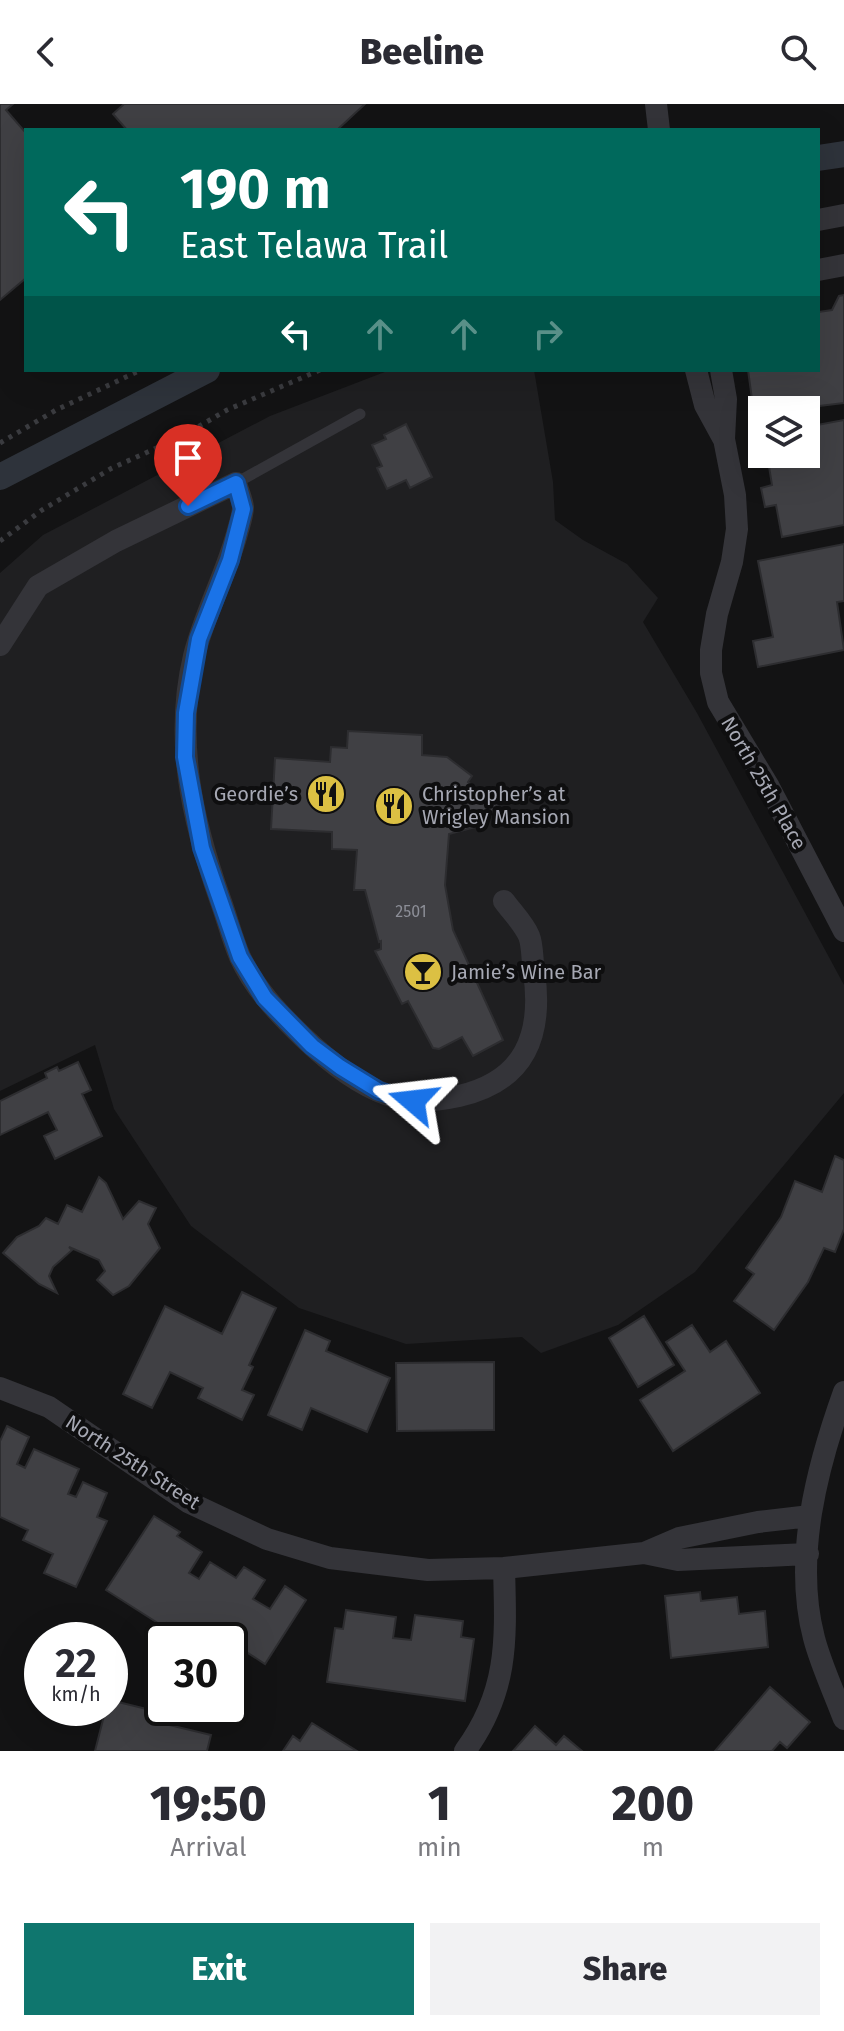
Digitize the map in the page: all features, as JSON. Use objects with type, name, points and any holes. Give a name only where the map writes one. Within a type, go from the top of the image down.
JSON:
[{"type":"street","points":[[656,104],[659,128]]},
{"type":"street","points":[[820,220],[844,215]]},
{"type":"street","points":[[820,270],[844,265]]},
{"type":"street","name":"North 25th Place","points":[[697,372],[705,405],[724,439]]},
{"type":"street","name":"North 25th Place","points":[[721,372],[726,399],[724,439],[735,495],[737,529],[732,562],[717,614],[711,673],[718,702],[769,787],[844,931]]},
{"type":"street","points":[[0,645],[38,586],[116,541],[236,483],[243,509],[230,560],[208,612],[194,657],[186,713],[185,757],[202,848],[240,957],[258,987],[279,1014],[312,1046],[370,1087],[389,1096],[413,1101],[437,1101],[470,1093],[502,1080],[511,1071],[529,1042],[536,1019],[537,995],[529,937],[504,901]]},
{"type":"street","name":"North 25th Street","points":[[0,1388],[49,1407],[188,1502],[267,1539],[330,1558],[428,1570],[504,1568],[644,1553],[679,1538],[758,1522],[810,1516]]},
{"type":"street","points":[[844,1392],[827,1439],[810,1516],[807,1599],[814,1639],[844,1719]]},
{"type":"street","name":"North 25th Street","points":[[644,1553],[678,1560],[808,1554]]},
{"type":"street","points":[[465,1751],[479,1732],[495,1700],[503,1670],[507,1622],[504,1568]]},
{"type":"lane","points":[[236,483],[360,414]]},
{"type":"path","points":[[0,443],[56,410],[137,372]]},
{"type":"path","points":[[0,541],[42,510],[112,468],[179,438],[227,410],[315,372]]},
{"type":"shaded area","points":[[385,372],[534,372],[553,482],[555,520],[583,540],[627,564],[658,598],[643,622],[697,713],[844,985],[844,1093],[695,1272],[618,1325],[541,1353],[522,1337],[406,1344],[299,1308],[191,1226],[114,1109],[95,1045],[0,1091],[0,573],[43,535],[270,416]]},
{"type":"building","points":[[0,104],[13,104],[6,110],[24,131],[24,280],[0,300]]},
{"type":"building","points":[[124,104],[365,104],[339,128],[125,128],[113,114]]},
{"type":"building","points":[[844,295],[844,403],[820,406],[820,396],[752,396],[748,372],[820,372],[820,312],[832,310],[839,296]]},
{"type":"building","points":[[844,420],[844,525],[782,537],[776,505],[765,507],[761,488],[772,485],[769,468],[820,468],[820,424]]},
{"type":"building","points":[[406,424],[432,477],[410,488],[406,480],[387,489],[377,468],[382,466],[372,445]]},
{"type":"building","points":[[844,544],[844,601],[837,602],[844,650],[758,667],[753,641],[773,637],[758,561]]},
{"type":"building","points":[[348,731],[422,735],[422,755],[447,757],[472,776],[468,782],[500,808],[479,826],[449,834],[445,885],[453,930],[503,1040],[473,1056],[462,1037],[439,1049],[433,1048],[408,1001],[402,1004],[375,951],[381,949],[381,941],[365,890],[354,890],[357,850],[332,849],[332,832],[271,829],[275,758],[330,762],[331,747],[347,748]]},
{"type":"building","points":[[78,1062],[91,1090],[82,1094],[102,1136],[55,1159],[44,1136],[57,1130],[48,1112],[0,1135],[0,1101],[47,1078],[45,1073],[57,1067],[59,1071]]},
{"type":"building","points":[[835,1156],[844,1160],[844,1229],[835,1252],[824,1248],[808,1282],[774,1330],[734,1301],[754,1274],[746,1268],[781,1217],[795,1181],[822,1192]]},
{"type":"building","points":[[99,1177],[106,1183],[123,1219],[139,1201],[156,1208],[148,1224],[160,1248],[129,1286],[113,1295],[97,1280],[105,1271],[99,1260],[69,1247],[72,1250],[53,1267],[49,1276],[57,1293],[39,1284],[3,1253],[17,1237],[39,1226],[46,1218],[58,1224],[67,1205],[82,1212]]},
{"type":"building","points":[[242,1292],[276,1308],[249,1365],[253,1367],[242,1390],[254,1395],[242,1420],[198,1398],[203,1388],[170,1372],[152,1408],[123,1394],[165,1306],[222,1334]]},
{"type":"building","points":[[644,1316],[674,1365],[638,1387],[609,1338]]},
{"type":"building","points":[[692,1325],[710,1352],[726,1341],[760,1393],[673,1451],[640,1400],[685,1371],[666,1342]]},
{"type":"building","points":[[305,1330],[330,1341],[326,1351],[390,1378],[367,1432],[311,1408],[302,1430],[268,1415]]},
{"type":"building","points":[[494,1362],[494,1430],[397,1431],[396,1363]]},
{"type":"building","points":[[7,1426],[29,1437],[17,1464],[25,1468],[34,1449],[79,1469],[68,1494],[76,1497],[83,1482],[107,1493],[97,1517],[107,1521],[76,1587],[44,1573],[53,1554],[23,1540],[28,1530],[0,1517],[0,1441]]},
{"type":"building","points":[[154,1516],[180,1532],[177,1536],[202,1552],[189,1573],[199,1579],[210,1562],[236,1578],[244,1567],[265,1580],[253,1599],[270,1609],[285,1586],[306,1600],[265,1664],[248,1653],[248,1622],[156,1622],[106,1590]]},
{"type":"building","points":[[700,1592],[701,1601],[737,1597],[739,1614],[765,1611],[768,1647],[671,1658],[665,1596]]},
{"type":"building","points":[[346,1610],[396,1617],[393,1638],[411,1640],[415,1615],[463,1621],[461,1637],[474,1639],[465,1701],[327,1682],[335,1628],[343,1629]]},
{"type":"building","points":[[770,1687],[810,1722],[787,1748],[780,1742],[772,1751],[715,1751]]},
{"type":"building","points":[[128,1704],[144,1708],[144,1726],[174,1726],[211,1735],[207,1751],[95,1751],[101,1726],[128,1726]]},
{"type":"building","points":[[312,1723],[357,1751],[283,1751],[293,1736],[300,1741]]},
{"type":"building","points":[[535,1726],[556,1745],[564,1736],[582,1751],[513,1751]]},
{"type":"waterway","points":[[820,158],[844,154]]},
{"type":"waterway","points":[[0,477],[203,372]]},
{"type":"place","name":"Geordie’s","points":[[326,794]]},
{"type":"place","name":"Christopher’s at Wrigley Mansion","points":[[394,806]]},
{"type":"place","name":"Jamie’s Wine Bar","points":[[423,972]]},
{"type":"route","points":[[188,506],[236,483],[243,509],[230,560],[204,622],[194,657],[186,713],[185,757],[202,848],[240,957],[265,998],[312,1046],[370,1087],[389,1096],[413,1101]]}]
